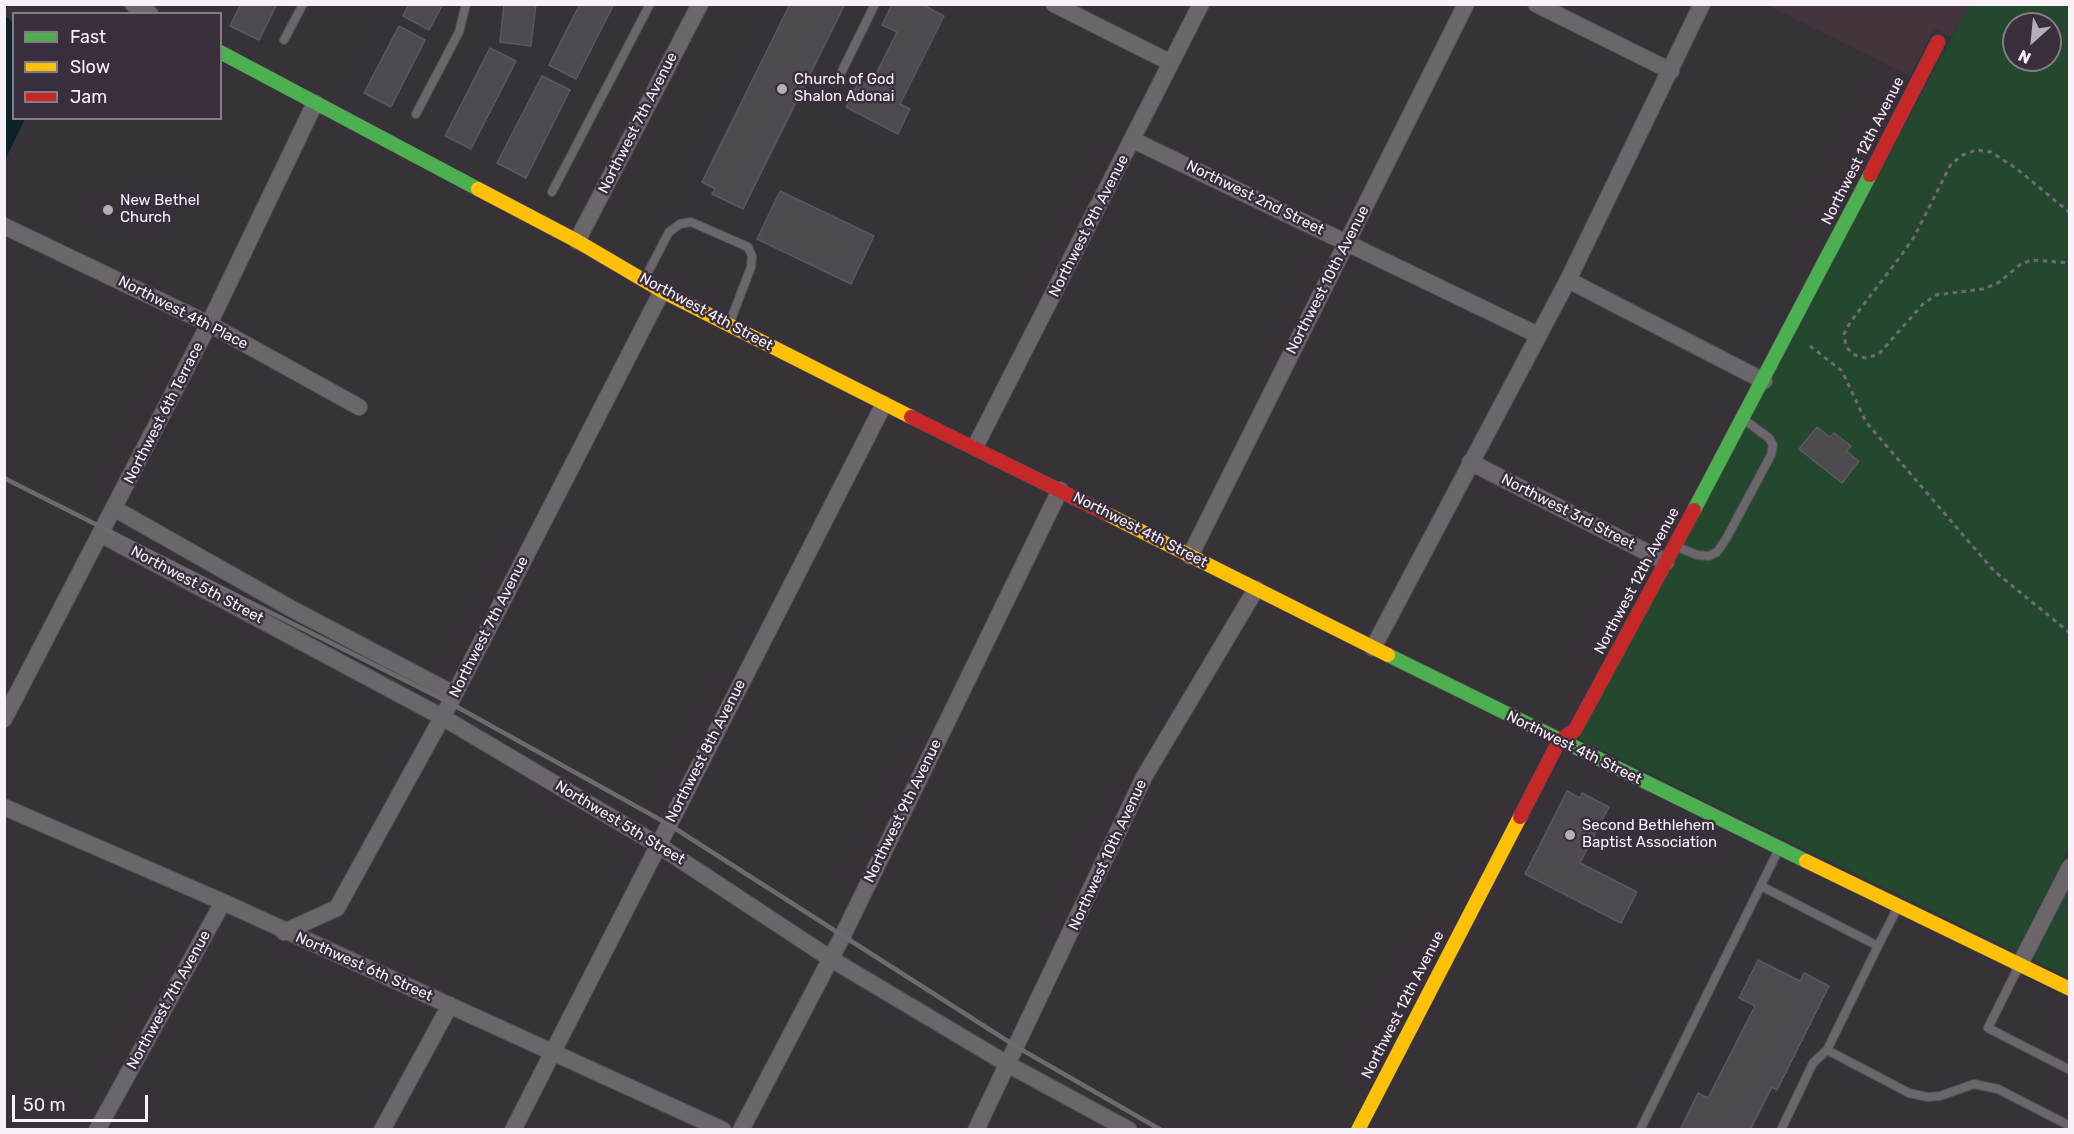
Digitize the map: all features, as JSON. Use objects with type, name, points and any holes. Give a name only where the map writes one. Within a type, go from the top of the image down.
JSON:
[{"type":"street","points":[[134,4],[147,12]]},
{"type":"street","name":"Northwest 7th Avenue","points":[[577,241],[700,4]]},
{"type":"street","points":[[1054,4],[1171,63]]},
{"type":"street","name":"Northwest 9th Avenue","points":[[975,447],[1201,4]]},
{"type":"street","name":"Northwest 10th Avenue","points":[[1190,556],[1466,4]]},
{"type":"street","points":[[1536,4],[1671,71]]},
{"type":"street","points":[[1373,648],[1568,280],[1702,4]]},
{"type":"street","name":"Northwest 12th Avenue","points":[[1358,1130],[1558,741],[1575,730],[1764,381],[1938,42]]},
{"type":"street","name":"Northwest 4th Street","points":[[222,53],[577,241],[662,291],[884,404],[975,447],[1558,741],[2070,989]]},
{"type":"street","name":"Northwest 6th Terrace","points":[[4,719],[102,535],[209,324],[315,103]]},
{"type":"street","name":"Northwest 2nd Street","points":[[1133,140],[1538,335]]},
{"type":"street","name":"Northwest 4th Place","points":[[4,226],[209,324],[359,407]]},
{"type":"street","points":[[1568,280],[1764,381]]},
{"type":"street","name":"Northwest 7th Avenue","points":[[284,932],[337,908],[442,717],[662,291]]},
{"type":"street","name":"Northwest 8th Avenue","points":[[513,1130],[884,404]]},
{"type":"street","name":"Northwest 3rd Street","points":[[1470,462],[1666,562]]},
{"type":"street","name":"Northwest 9th Avenue","points":[[741,1130],[831,959],[1060,490]]},
{"type":"street","name":"Northwest 5th Street","points":[[115,509],[302,614],[454,694]]},
{"type":"street","name":"Northwest 5th Street","points":[[102,535],[442,717],[658,844],[831,959],[1009,1065],[1129,1130]]},
{"type":"street","name":"Northwest 10th Avenue","points":[[976,1130],[1009,1065],[1144,777],[1256,589]]},
{"type":"street","name":"Northwest 6th Street","points":[[4,807],[223,902],[284,932],[723,1130]]},
{"type":"street","points":[[2019,966],[2070,867]]},
{"type":"street","name":"Northwest 7th Avenue","points":[[97,1130],[223,902]]},
{"type":"street","points":[[382,1130],[450,1005]]},
{"type":"lane","points":[[284,40],[303,4]]},
{"type":"lane","points":[[416,114],[459,32],[466,4]]},
{"type":"lane","points":[[552,192],[650,4]]},
{"type":"lane","points":[[841,73],[875,4]]},
{"type":"lane","points":[[644,280],[669,232],[680,224],[691,222],[748,247],[752,256],[751,267],[729,325]]},
{"type":"lane","points":[[1675,546],[1697,555],[1709,556],[1717,552],[1726,539],[1773,445],[1769,438],[1743,419]]},
{"type":"lane","points":[[1640,1130],[1779,848]]},
{"type":"lane","points":[[1761,886],[1878,946]]},
{"type":"lane","points":[[1781,1130],[1813,1064],[1827,1050],[1898,907]]},
{"type":"lane","points":[[2019,966],[1988,1028],[2070,1070]]},
{"type":"lane","points":[[1827,1050],[1910,1093],[1927,1097],[1940,1096],[1974,1084],[1998,1089],[2070,1126]]},
{"type":"path","points":[[2070,213],[2017,168],[1991,152],[1976,150],[1963,155],[1951,164],[1905,250],[1851,321],[1844,334],[1846,347],[1855,355],[1866,358],[1879,354],[1923,304],[1935,295],[1983,289],[1998,283],[2021,264],[2032,260],[2070,263]]},
{"type":"path","points":[[1810,346],[1842,371],[1866,422],[1994,571],[2070,633]]},
{"type":"shaded area","points":[[1767,5],[1969,5],[1946,46],[1951,37],[1934,29],[1910,76]]},
{"type":"green space","points":[[1969,5],[2069,5],[2069,847],[2016,952],[1579,739]]},
{"type":"green space","points":[[2069,888],[2069,978],[2033,960]]},
{"type":"water","points":[[5,15],[12,22],[12,120],[25,120],[5,160]]},
{"type":"building","points":[[241,4],[277,4],[259,40],[230,26]]},
{"type":"building","points":[[409,4],[443,4],[429,30],[403,16]]},
{"type":"building","points":[[504,4],[536,4],[531,46],[500,42]]},
{"type":"building","points":[[580,4],[614,4],[576,79],[549,65]]},
{"type":"building","points":[[790,4],[845,4],[743,209],[712,194],[715,189],[702,182]]},
{"type":"building","points":[[892,4],[921,4],[944,16],[900,104],[910,109],[898,134],[846,107],[859,81],[870,86],[897,32],[882,25]]},
{"type":"building","points":[[399,26],[425,40],[391,107],[364,93]]},
{"type":"building","points":[[490,48],[516,61],[471,149],[445,136]]},
{"type":"building","points":[[542,76],[570,90],[526,178],[497,163]]},
{"type":"building","points":[[780,191],[874,236],[851,284],[757,239]]},
{"type":"building","points":[[1817,427],[1830,437],[1834,433],[1851,446],[1846,451],[1859,461],[1842,483],[1799,449]]},
{"type":"building","name":"Second Bethlehem Baptist Association","points":[[1567,791],[1580,798],[1582,793],[1609,807],[1580,863],[1637,892],[1621,923],[1525,874]]},
{"type":"building","points":[[1758,960],[1800,981],[1804,973],[1829,986],[1777,1090],[1772,1087],[1750,1130],[1680,1130],[1698,1093],[1708,1098],[1755,1006],[1739,998]]},
{"type":"railway","points":[[4,478],[450,703],[668,824],[1017,1047],[1161,1130]]},
{"type":"traffic: fast","points":[[222,53],[478,189]]},
{"type":"traffic: fast","points":[[1694,510],[1870,175]]},
{"type":"traffic: fast","points":[[1388,655],[1806,861]]},
{"type":"traffic: slow","points":[[478,189],[577,241],[662,291],[911,417]]},
{"type":"traffic: slow","points":[[1109,515],[1388,655]]},
{"type":"traffic: slow","points":[[1358,1130],[1520,817]]},
{"type":"traffic: slow","points":[[1806,861],[2070,989]]},
{"type":"traffic: jam","points":[[1870,175],[1938,42]]},
{"type":"traffic: jam","points":[[911,417],[1109,515]]},
{"type":"traffic: jam","points":[[1520,817],[1559,741],[1575,730],[1694,510]]},
{"type":"place","name":"Church of God Shalon Adonai","points":[[782,89]]},
{"type":"place","name":"New Bethel Church","points":[[108,210]]},
{"type":"place","name":"Second Bethlehem Baptist Association","points":[[1570,835]]}]
